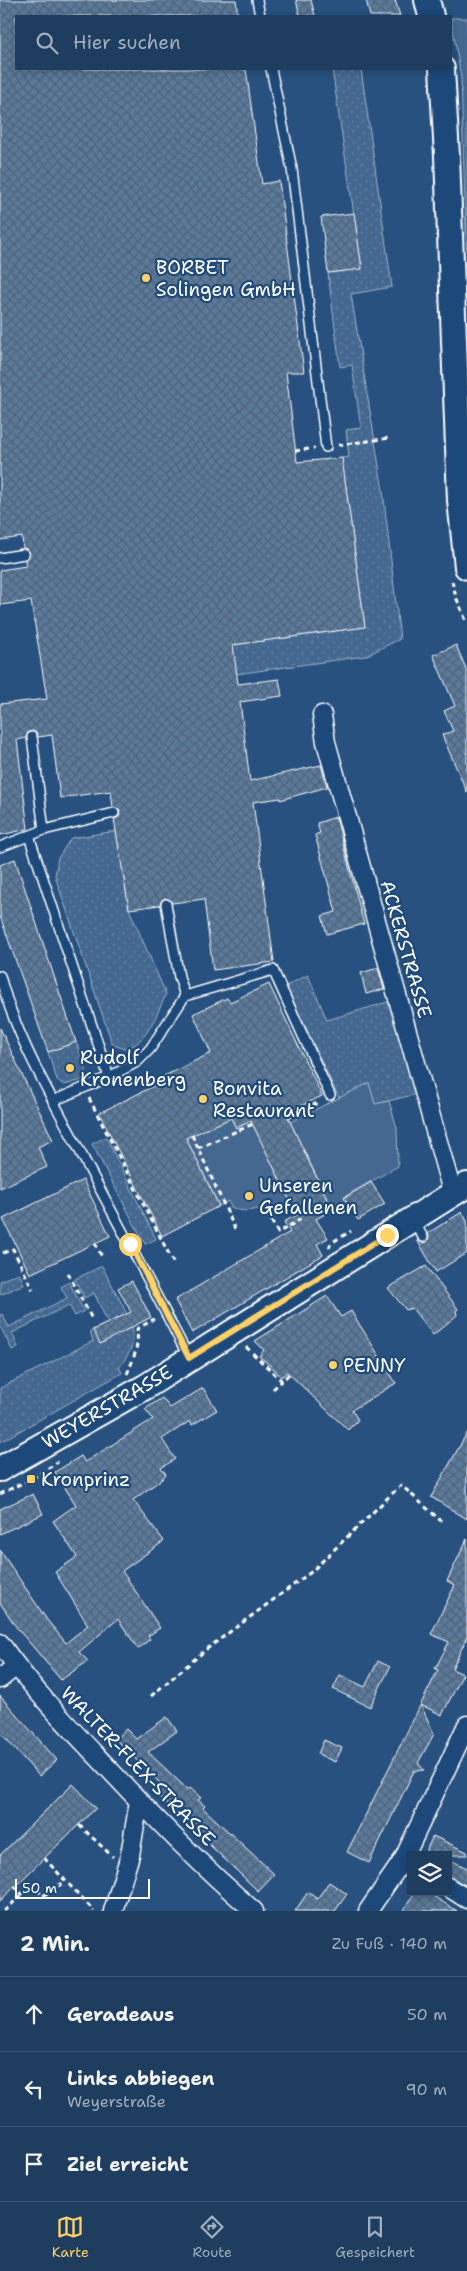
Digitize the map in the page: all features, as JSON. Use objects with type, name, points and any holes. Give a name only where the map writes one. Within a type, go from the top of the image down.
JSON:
[{"type":"main road","points":[[427,0],[432,15]]},
{"type":"main road","points":[[442,70],[460,500],[467,563]]},
{"type":"main road","name":"WEYERSTRASSE","points":[[0,1469],[145,1387],[189,1358],[418,1228],[460,1190]]},
{"type":"street","name":"ACKERSTRASSE","points":[[322,715],[326,742],[460,1190]]},
{"type":"street","name":"WALTER-FLEX-STRASSE","points":[[0,1643],[16,1666],[139,1801],[254,1911]]},
{"type":"street","points":[[0,1679],[16,1666]]},
{"type":"street","points":[[412,1851],[467,1725]]},
{"type":"street","points":[[113,1911],[126,1870],[136,1828],[139,1801]]},
{"type":"street","points":[[368,1911],[407,1862]]},
{"type":"street","points":[[452,1890],[467,1899]]},
{"type":"lane","points":[[257,0],[260,15]]},
{"type":"lane","points":[[271,70],[292,169],[326,446]]},
{"type":"lane","points":[[0,558],[24,554]]},
{"type":"lane","points":[[32,738],[44,830]]},
{"type":"lane","points":[[0,847],[44,830],[114,813]]},
{"type":"lane","points":[[29,836],[109,1077]]},
{"type":"lane","points":[[166,904],[179,977],[185,996]]},
{"type":"lane","points":[[54,1101],[109,1077],[137,1062],[150,1049],[185,996],[274,970],[330,1096]]},
{"type":"lane","points":[[0,976],[2,990],[54,1101],[189,1358]]},
{"type":"path","points":[[295,451],[390,438]]},
{"type":"path","points":[[83,1088],[174,1264]]},
{"type":"path","points":[[288,1118],[330,1096]]},
{"type":"path","points":[[198,1148],[253,1124]]},
{"type":"path","points":[[192,1135],[235,1229]]},
{"type":"path","points":[[267,1213],[278,1233],[301,1219]]},
{"type":"path","points":[[95,1243],[102,1257]]},
{"type":"path","points":[[3,1253],[13,1248],[34,1290]]},
{"type":"path","points":[[68,1273],[92,1319]]},
{"type":"path","points":[[127,1374],[137,1347],[137,1329],[155,1318],[150,1310]]},
{"type":"path","points":[[244,1344],[282,1381]]},
{"type":"path","points":[[273,1389],[289,1374]]},
{"type":"path","points":[[151,1696],[208,1648],[311,1572],[401,1485],[441,1521]]},
{"type":"path","points":[[78,1825],[126,1870]]},
{"type":"path","points":[[44,1858],[64,1882],[94,1911]]},
{"type":"path","points":[[4,1911],[33,1885],[43,1896],[64,1882]]},
{"type":"path","points":[[14,1886],[23,1895]]},
{"type":"shaded area","points":[[452,18],[467,18],[467,266],[461,78]]},
{"type":"shaded area","points":[[332,70],[361,70],[392,287],[351,294],[383,491],[400,639],[365,656],[236,674],[233,645],[365,627],[342,458],[349,457],[346,430],[361,428],[352,365],[340,367],[328,273],[362,268]]},
{"type":"shaded area","points":[[116,831],[129,909],[166,994],[153,1023],[146,1033],[131,1047],[122,1048],[112,1043],[55,876],[58,858],[71,838]]},
{"type":"shaded area","points":[[308,975],[327,1020],[391,1001],[417,1094],[375,1104],[369,1083],[339,1098],[286,986]]},
{"type":"shaded area","points":[[76,1042],[86,1069],[86,1076],[82,1080],[64,1085],[57,1080],[48,1052]]},
{"type":"shaded area","points":[[369,1083],[375,1104],[389,1101],[397,1128],[398,1166],[344,1197],[347,1202],[326,1214],[323,1208],[330,1204],[290,1122]]},
{"type":"shaded area","points":[[231,1118],[236,1128],[251,1121],[294,1208],[279,1216],[269,1208],[239,1210],[231,1207],[228,1201],[219,1206],[186,1138]]},
{"type":"shaded area","points":[[106,1137],[156,1239],[145,1244],[92,1144]]},
{"type":"shaded area","points":[[102,1266],[122,1304],[132,1329],[133,1343],[126,1358],[119,1367],[122,1373],[0,1442],[0,1388],[93,1341],[90,1331],[108,1323],[94,1293],[84,1298],[75,1279]]},
{"type":"shaded area","points":[[19,1273],[24,1284],[0,1295],[0,1281]]},
{"type":"shaded area","points":[[69,1282],[84,1311],[75,1316],[69,1305],[12,1333],[18,1347],[12,1350],[0,1326],[0,1315],[2,1314],[9,1327],[67,1298],[61,1287]]},
{"type":"building","name":"BORBET Solingen GmbH","points":[[0,0],[236,0],[238,15],[15,15],[15,70],[246,70],[262,184],[279,181],[304,372],[286,372],[297,462],[342,458],[365,627],[233,645],[238,684],[279,679],[282,696],[240,702],[250,781],[321,765],[327,787],[280,800],[280,798],[253,802],[274,962],[213,970],[204,899],[172,903],[165,898],[160,905],[129,909],[114,819],[119,817],[120,811],[113,807],[111,791],[60,798],[52,735],[38,737],[37,733],[32,731],[28,732],[26,738],[17,740],[28,829],[0,835],[0,704],[47,699],[31,601],[0,605],[0,570],[26,566],[25,560],[30,553],[23,548],[22,537],[0,540]]},
{"type":"building","points":[[296,0],[311,0],[315,15],[300,15]]},
{"type":"building","points":[[366,0],[395,0],[400,15],[370,15]]},
{"type":"building","points":[[354,213],[362,269],[328,273],[321,217]]},
{"type":"building","points":[[456,645],[467,671],[467,792],[442,735],[453,731],[444,711],[455,706],[433,655]]},
{"type":"building","points":[[336,817],[364,924],[327,934],[322,916],[336,912],[315,835],[320,833],[317,823]]},
{"type":"building","points":[[15,859],[76,1042],[48,1052],[0,916],[0,865]]},
{"type":"building","points":[[378,968],[384,989],[366,994],[361,973]]},
{"type":"building","points":[[269,984],[322,1096],[286,1113],[332,1210],[316,1219],[328,1238],[317,1244],[323,1255],[192,1333],[175,1300],[290,1232],[284,1222],[297,1215],[251,1121],[236,1128],[231,1118],[186,1138],[219,1206],[162,1236],[99,1113],[158,1084],[156,1080],[211,1053],[193,1014],[227,998],[230,1002]]},
{"type":"building","points":[[0,1028],[53,1140],[38,1147],[47,1167],[0,1188]]},
{"type":"building","points":[[83,1180],[110,1236],[30,1274],[3,1219]]},
{"type":"building","points":[[371,1182],[385,1204],[358,1220],[344,1198]]},
{"type":"building","points":[[462,1212],[467,1221],[467,1253],[436,1272],[417,1240],[423,1243],[427,1242],[428,1233]]},
{"type":"building","points":[[426,1266],[458,1309],[456,1311],[457,1315],[433,1335],[412,1308],[406,1310],[388,1288]]},
{"type":"building","points":[[132,1281],[151,1317],[100,1344],[93,1330],[131,1312],[118,1288]]},
{"type":"building","name":"PENNY","points":[[327,1296],[341,1317],[351,1311],[396,1383],[352,1410],[358,1420],[348,1430],[287,1372],[281,1377],[259,1356],[264,1350],[255,1341]]},
{"type":"building","points":[[203,1388],[217,1410],[192,1425],[190,1421],[162,1439],[175,1459],[161,1468],[166,1474],[162,1479],[133,1500],[164,1541],[122,1571],[160,1628],[148,1636],[150,1639],[138,1649],[118,1619],[79,1652],[88,1661],[61,1680],[17,1628],[0,1603],[0,1550],[47,1620],[66,1643],[88,1625],[55,1572],[77,1557],[53,1521],[76,1505],[55,1472],[81,1456],[85,1462],[153,1419],[145,1409],[162,1398],[170,1408]]},
{"type":"building","points":[[467,1433],[467,1519],[431,1497]]},
{"type":"building","points":[[33,1494],[43,1514],[0,1534],[0,1509]]},
{"type":"building","points":[[467,1539],[467,1637],[452,1669],[463,1674],[442,1715],[421,1705],[434,1734],[418,1763],[424,1770],[414,1771],[369,1863],[347,1852],[438,1670],[435,1669],[449,1642],[431,1634],[455,1585],[447,1581]]},
{"type":"building","points":[[378,1661],[390,1667],[370,1707],[333,1689],[340,1675],[365,1687]]},
{"type":"building","points":[[0,1696],[57,1760],[39,1776],[0,1732]]},
{"type":"building","points":[[167,1717],[177,1731],[148,1752],[188,1790],[190,1788],[201,1798],[198,1800],[205,1806],[203,1808],[274,1874],[258,1891],[153,1791],[161,1784],[115,1739],[126,1729],[136,1739]]},
{"type":"building","points":[[324,1740],[342,1748],[335,1762],[318,1754]]},
{"type":"building","points":[[73,1784],[96,1808],[0,1901],[0,1855]]},
{"type":"building","points":[[433,1836],[467,1852],[467,1855],[452,1855],[452,1851],[426,1851]]},
{"type":"building","points":[[452,1861],[467,1868],[467,1886],[452,1878]]},
{"type":"building","points":[[329,1882],[347,1894],[335,1911],[295,1911],[308,1892],[317,1899]]},
{"type":"building","points":[[412,1896],[433,1896],[457,1911],[403,1911]]},
{"type":"place","name":"BORBET Solingen GmbH","points":[[146,278]]},
{"type":"place","name":"Rudolf Kronenberg","points":[[70,1068]]},
{"type":"place","name":"Bonvita Restaurant","points":[[203,1099]]},
{"type":"place","name":"Unseren Gefallenen","points":[[249,1196]]},
{"type":"place","name":"PENNY","points":[[333,1365]]},
{"type":"place","name":"Kronprinz","points":[[31,1479]]},
{"type":"route","points":[[130,1244],[189,1358],[387,1235]]}]
